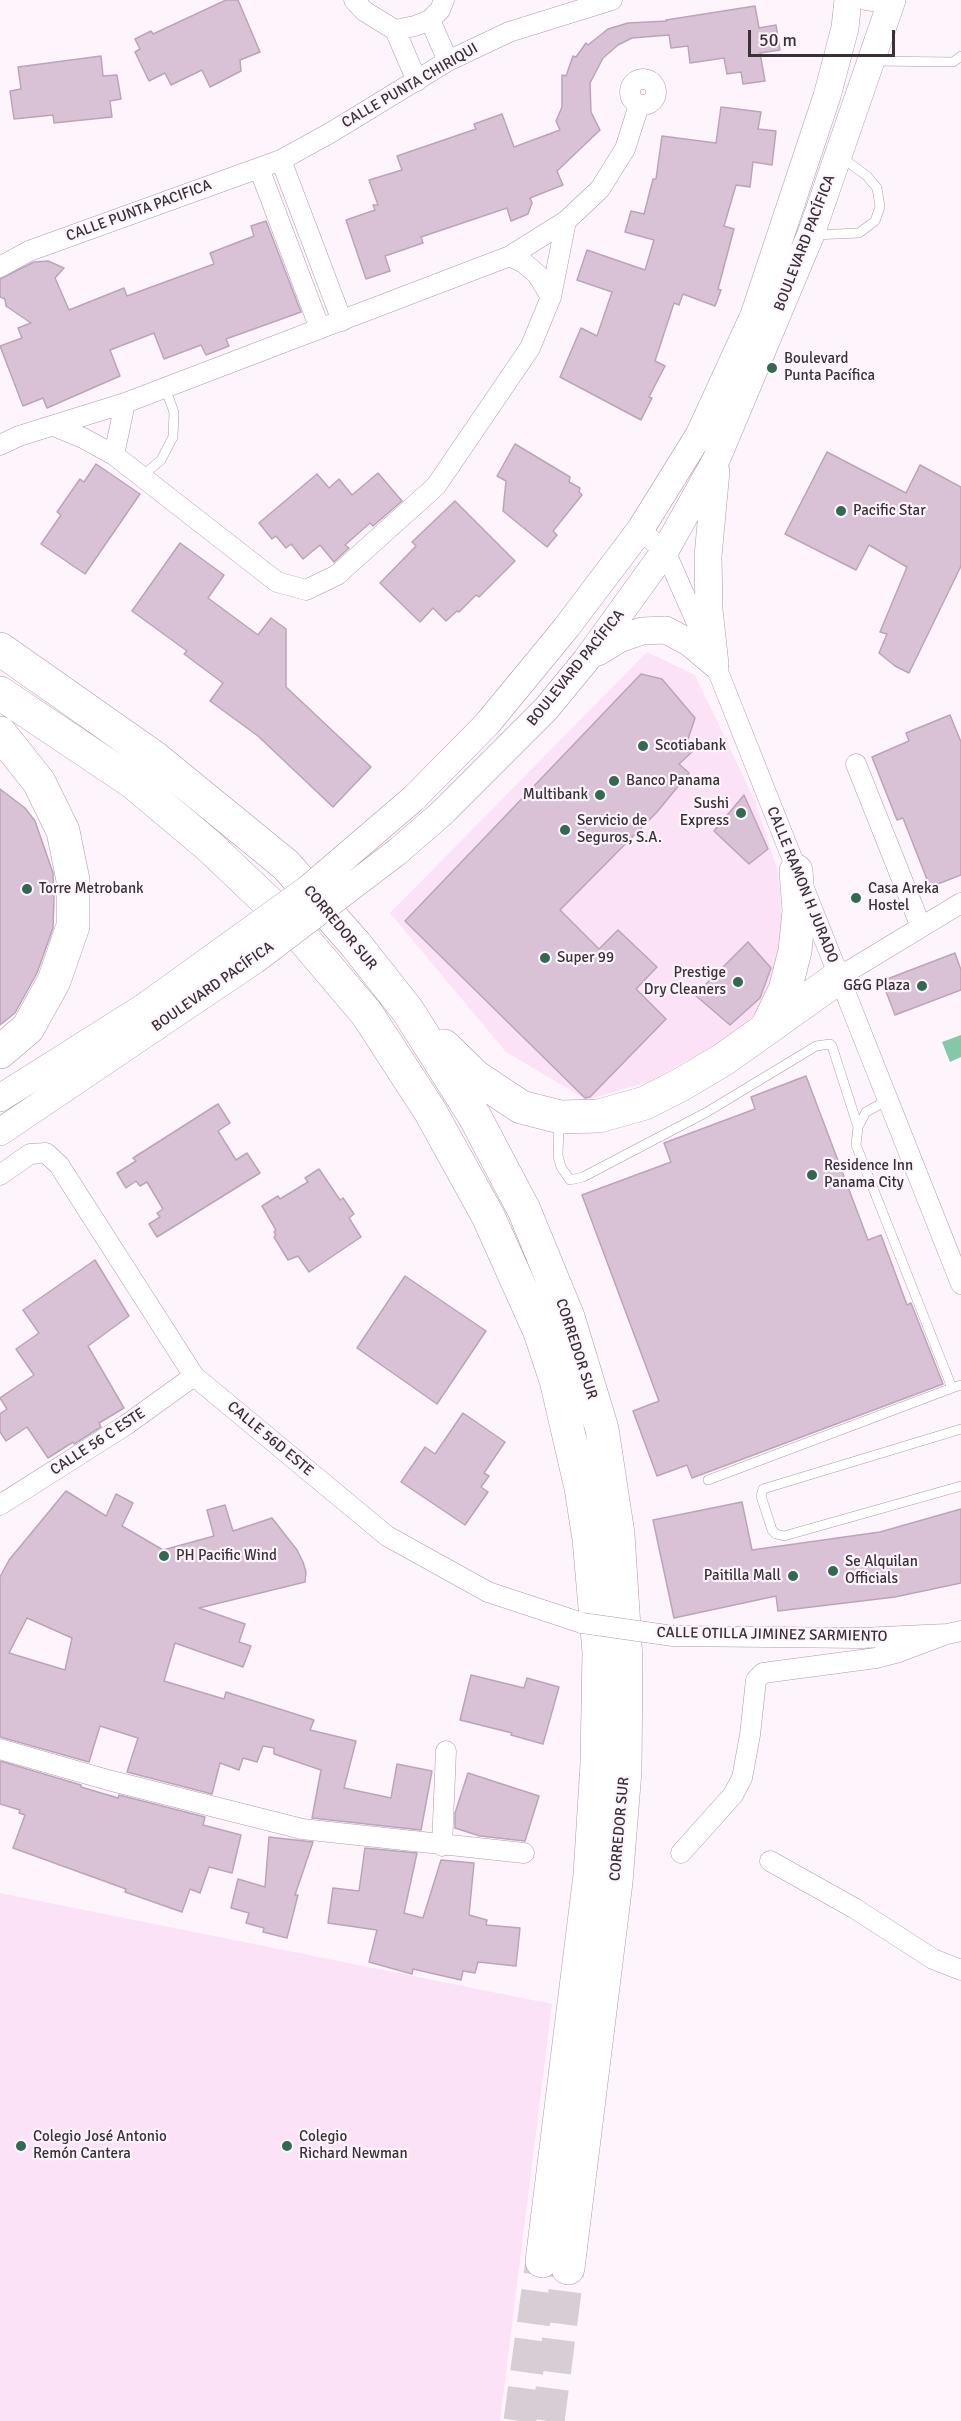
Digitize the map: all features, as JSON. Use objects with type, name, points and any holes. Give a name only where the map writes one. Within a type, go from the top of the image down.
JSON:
[{"type":"highway","name":"CORREDOR SUR","points":[[0,649],[155,758],[286,865],[356,945],[408,1011],[475,1117],[524,1210],[568,1317],[602,1429],[618,1534],[626,1659],[625,1771],[616,1882],[555,2264],[590,1875],[597,1764],[599,1652],[589,1539],[580,1488],[556,1380],[540,1332],[488,1216],[435,1121],[367,1014],[352,996],[290,923],[209,846],[134,783],[0,693]]},
{"type":"highway","points":[[0,733],[39,782],[63,831],[73,880],[74,926],[54,981],[28,1028],[0,1052]]},
{"type":"highway","points":[[767,1027],[785,990],[795,951],[799,911],[796,871]]},
{"type":"highway","points":[[408,1011],[476,1077],[521,1107],[560,1117],[599,1116],[645,1103],[724,1059],[839,977]]},
{"type":"street","points":[[354,0],[364,11],[395,30],[417,81]]},
{"type":"street","points":[[395,30],[430,20],[440,10],[444,0]]},
{"type":"street","name":"CALLE PUNTA CHIRIQUI","points":[[281,160],[448,61],[509,32],[612,0]]},
{"type":"street","name":"BOULEVARD PACÍFICA","points":[[0,1132],[149,1017],[309,888],[414,798],[488,724],[566,628],[640,530],[699,435],[754,315],[826,96],[845,28],[848,0]]},
{"type":"street","points":[[866,0],[881,2],[893,0]]},
{"type":"street","name":"BOULEVARD PACÍFICA","points":[[0,1098],[255,960],[397,852],[442,813],[546,709],[587,659],[665,551],[717,458],[811,234],[893,0]]},
{"type":"street","points":[[430,20],[448,61]]},
{"type":"street","points":[[0,445],[19,436],[125,403],[510,256],[566,220],[600,189],[625,149],[639,105]]},
{"type":"street","points":[[281,160],[342,321]]},
{"type":"street","name":"CALLE PUNTA PACIFICA","points":[[0,267],[29,251],[281,160]]},
{"type":"street","points":[[259,168],[320,329]]},
{"type":"street","points":[[54,426],[83,438],[114,455],[278,582],[306,590],[337,575],[436,486],[530,348],[551,297],[566,220]]},
{"type":"street","points":[[510,256],[524,263],[537,274],[551,297]]},
{"type":"street","points":[[114,455],[125,403]]},
{"type":"street","points":[[715,664],[709,610],[708,556],[717,458]]},
{"type":"street","name":"CALLE RAMON H JURADO","points":[[640,530],[665,551],[715,664],[961,1284]]},
{"type":"street","points":[[587,659],[619,639],[642,631],[666,630],[690,643],[715,664]]},
{"type":"street","points":[[856,764],[921,927]]},
{"type":"street","points":[[839,977],[961,903]]},
{"type":"street","name":"CALLE 56D ESTE","points":[[0,1175],[30,1154],[46,1153],[59,1165],[194,1376],[387,1536],[488,1592],[582,1623]]},
{"type":"street","name":"CALLE 56 C ESTE","points":[[0,1505],[126,1425],[194,1376]]},
{"type":"street","name":"CALLE OTILLA JIMINEZ SARMIENTO","points":[[582,1623],[673,1636],[861,1638],[954,1632]]},
{"type":"street","points":[[681,1853],[733,1795],[742,1778],[750,1735],[756,1680],[763,1673],[876,1658],[954,1632]]},
{"type":"street","points":[[0,1749],[108,1780],[302,1829],[442,1846],[524,1853]]},
{"type":"street","points":[[442,1846],[446,1752]]},
{"type":"street","points":[[770,1861],[854,1908],[933,1959],[961,1970]]},
{"type":"lane","points":[[871,61],[953,62],[961,56]]},
{"type":"lane","points":[[811,234],[859,234],[875,220],[880,207],[877,188],[867,176],[838,155]]},
{"type":"lane","points":[[142,476],[162,460],[173,437],[174,412],[165,388]]},
{"type":"lane","points":[[560,1117],[558,1156],[570,1180],[597,1172],[707,1112],[816,1046],[826,1043],[832,1046],[858,1127]]},
{"type":"lane","points":[[708,1480],[956,1386],[856,1145],[858,1127],[866,1112],[888,1100]]},
{"type":"lane","points":[[961,1430],[763,1489],[761,1496],[772,1530],[784,1536],[961,1486]]},
{"type":"shaded area","points":[[647,652],[695,675],[755,801],[778,872],[785,954],[768,1001],[737,1032],[651,1081],[587,1100],[506,1052],[390,913]]},
{"type":"shaded area","points":[[961,1035],[961,1057],[950,1062],[942,1042]]},
{"type":"shaded area","name":"Colegio Richard Newman","points":[[0,1893],[552,2004],[500,2421],[0,2421]]},
{"type":"building","points":[[226,0],[238,0],[260,52],[240,60],[241,71],[210,87],[202,70],[171,85],[165,73],[149,81],[135,52],[140,49],[135,39],[151,31],[153,34]]},
{"type":"building","points":[[755,6],[759,28],[776,25],[780,50],[760,53],[765,81],[743,84],[741,72],[727,74],[724,58],[690,63],[688,46],[671,48],[669,35],[632,38],[618,45],[603,58],[590,83],[591,112],[600,130],[557,171],[563,185],[530,198],[532,203],[528,214],[511,221],[507,208],[421,237],[423,243],[385,256],[390,271],[366,279],[346,220],[375,210],[373,205],[378,205],[369,180],[402,170],[397,156],[476,129],[474,124],[502,114],[514,147],[560,130],[556,121],[562,107],[562,75],[566,76],[573,56],[576,57],[586,43],[588,45],[608,29],[628,23],[667,21]]},
{"type":"building","points":[[101,56],[103,76],[117,75],[121,99],[110,101],[112,117],[54,123],[53,115],[14,119],[10,91],[21,89],[18,67]]},
{"type":"building","points":[[721,107],[761,112],[758,129],[776,131],[772,165],[753,162],[750,187],[736,185],[724,226],[734,229],[718,289],[721,290],[715,306],[683,294],[679,305],[674,303],[655,361],[665,366],[649,397],[652,398],[641,420],[560,377],[581,328],[597,336],[612,292],[577,280],[587,250],[645,270],[654,240],[625,232],[631,211],[644,214],[653,179],[656,179],[662,136],[716,143]]},
{"type":"building","points":[[266,221],[301,312],[226,339],[229,346],[206,355],[201,345],[164,359],[154,333],[110,350],[120,376],[47,408],[43,398],[23,406],[0,346],[22,338],[18,328],[31,323],[6,306],[5,299],[0,297],[0,279],[34,262],[48,261],[64,268],[55,278],[69,310],[124,288],[127,296],[214,264],[210,253],[254,236],[251,226]]},
{"type":"building","points":[[515,444],[570,477],[569,482],[580,488],[579,492],[582,495],[553,531],[557,535],[547,547],[503,511],[506,481],[497,476]]},
{"type":"building","points":[[827,452],[906,493],[920,465],[961,487],[961,566],[909,673],[895,666],[879,653],[887,634],[880,632],[907,567],[869,545],[856,570],[785,534]]},
{"type":"building","points":[[96,464],[140,494],[85,574],[41,544],[61,515],[57,512],[80,479],[84,482]]},
{"type":"building","points":[[378,473],[402,501],[373,526],[370,523],[345,545],[349,548],[334,562],[320,545],[303,559],[291,544],[286,548],[276,536],[272,539],[259,523],[317,474],[329,488],[339,479],[352,495]]},
{"type":"building","points":[[455,501],[515,561],[479,597],[476,595],[446,621],[433,608],[420,622],[380,583],[416,546],[412,542]]},
{"type":"building","points":[[180,543],[224,575],[208,598],[258,635],[271,618],[286,629],[286,687],[371,767],[333,807],[258,736],[210,701],[223,683],[184,654],[187,651],[132,611]]},
{"type":"building","name":"Super 99","points":[[641,674],[662,679],[695,718],[687,742],[694,750],[679,764],[689,773],[657,812],[560,910],[599,949],[618,930],[657,967],[636,989],[666,1019],[590,1097],[585,1098],[405,921]]},
{"type":"building","points":[[950,715],[961,742],[961,875],[930,887],[903,818],[897,820],[872,757],[909,741],[906,733]]},
{"type":"building","name":"Torre Metrobank","points":[[0,789],[25,808],[35,821],[53,873],[54,897],[53,928],[37,973],[15,1013],[0,1025]]},
{"type":"building","name":"Sushi Express","points":[[744,795],[768,849],[749,864],[714,831]]},
{"type":"building","name":"Prestige Dry Cleaners","points":[[748,942],[771,968],[760,998],[730,1025],[695,995]]},
{"type":"building","name":"G&G Plaza","points":[[955,953],[961,970],[961,990],[895,1015],[882,981]]},
{"type":"building","points":[[806,1076],[868,1240],[881,1235],[907,1305],[911,1303],[943,1384],[692,1478],[687,1465],[657,1476],[633,1411],[659,1401],[582,1195],[671,1162],[664,1143],[755,1109],[751,1097]]},
{"type":"building","points":[[218,1104],[230,1123],[218,1131],[236,1160],[247,1153],[260,1173],[157,1237],[149,1224],[160,1217],[157,1213],[163,1209],[147,1182],[140,1186],[136,1181],[126,1188],[117,1173],[136,1161],[133,1158]]},
{"type":"building","points":[[319,1169],[340,1200],[343,1198],[354,1214],[349,1218],[361,1237],[309,1272],[298,1256],[288,1260],[274,1237],[276,1230],[262,1206],[278,1196],[280,1199],[308,1182],[305,1178]]},
{"type":"building","points":[[95,1260],[129,1316],[88,1346],[124,1408],[99,1423],[101,1427],[48,1458],[27,1427],[6,1441],[0,1432],[0,1414],[7,1409],[0,1398],[34,1375],[16,1349],[39,1333],[23,1310]]},
{"type":"building","points":[[405,1276],[486,1331],[437,1404],[357,1348]]},
{"type":"building","points":[[463,1413],[505,1442],[484,1473],[489,1476],[481,1487],[488,1492],[465,1525],[401,1482],[425,1447],[435,1454]]},
{"type":"building","points":[[66,1491],[106,1516],[116,1494],[133,1503],[122,1526],[163,1550],[214,1536],[207,1510],[225,1505],[233,1531],[272,1518],[297,1550],[306,1572],[305,1582],[199,1608],[245,1624],[239,1642],[251,1646],[243,1667],[175,1643],[164,1681],[224,1699],[226,1692],[314,1720],[310,1730],[356,1741],[344,1788],[391,1798],[397,1764],[432,1771],[421,1830],[312,1818],[321,1770],[274,1754],[274,1748],[263,1746],[257,1762],[243,1758],[239,1770],[220,1763],[212,1794],[127,1772],[138,1738],[100,1726],[89,1762],[0,1737],[0,1577],[9,1560]],"holes":[[[27,1618],[72,1638],[65,1670],[9,1653]]]},
{"type":"building","points":[[742,1502],[752,1550],[880,1532],[961,1509],[961,1583],[895,1597],[778,1611],[776,1596],[674,1618],[653,1520]]},
{"type":"building","points":[[471,1675],[524,1688],[527,1678],[559,1687],[543,1744],[511,1735],[512,1733],[460,1720]]},
{"type":"building","points":[[0,1761],[118,1798],[119,1795],[205,1817],[203,1825],[241,1835],[232,1873],[209,1867],[200,1893],[190,1889],[182,1912],[13,1848],[25,1815],[19,1813],[20,1810],[0,1804]]},
{"type":"building","points":[[468,1773],[539,1796],[525,1841],[480,1836],[455,1828],[455,1813]]},
{"type":"building","points":[[269,1837],[313,1842],[295,1895],[298,1895],[287,1938],[263,1932],[264,1928],[246,1923],[249,1913],[231,1908],[238,1879],[265,1887]]},
{"type":"building","points":[[365,1848],[417,1853],[404,1913],[423,1918],[441,1860],[474,1863],[469,1915],[487,1920],[486,1925],[520,1928],[516,1966],[478,1962],[475,1973],[463,1971],[461,1980],[413,1969],[412,1974],[369,1962],[377,1930],[328,1923],[333,1888],[359,1891]]},
{"type":"tunnel","points":[[520,2421],[542,2261]]},
{"type":"tunnel","points":[[548,2421],[568,2268]]},
{"type":"place","name":"Boulevard Punta Pacífica","points":[[772,368]]},
{"type":"place","name":"Pacific Star","points":[[841,511]]},
{"type":"place","name":"Scotiabank","points":[[643,746]]},
{"type":"place","name":"Banco Panama","points":[[614,781]]},
{"type":"place","name":"Multibank","points":[[600,795]]},
{"type":"place","name":"Sushi Express","points":[[741,813]]},
{"type":"place","name":"Servicio de Seguros, S.A.","points":[[565,830]]},
{"type":"place","name":"Torre Metrobank","points":[[27,889]]},
{"type":"place","name":"Casa Areka Hostel","points":[[856,898]]},
{"type":"place","name":"Super 99","points":[[545,958]]},
{"type":"place","name":"Prestige Dry Cleaners","points":[[738,982]]},
{"type":"place","name":"G&G Plaza","points":[[922,986]]},
{"type":"place","name":"Residence Inn Panama City","points":[[812,1175]]},
{"type":"place","name":"PH Pacific Wind","points":[[164,1556]]},
{"type":"place","name":"Se Alquilan Officials","points":[[833,1571]]},
{"type":"place","name":"Paitilla Mall","points":[[793,1576]]},
{"type":"place","name":"Colegio José Antonio Remón Cantera","points":[[21,2146]]},
{"type":"place","name":"Colegio Richard Newman","points":[[287,2146]]}]
